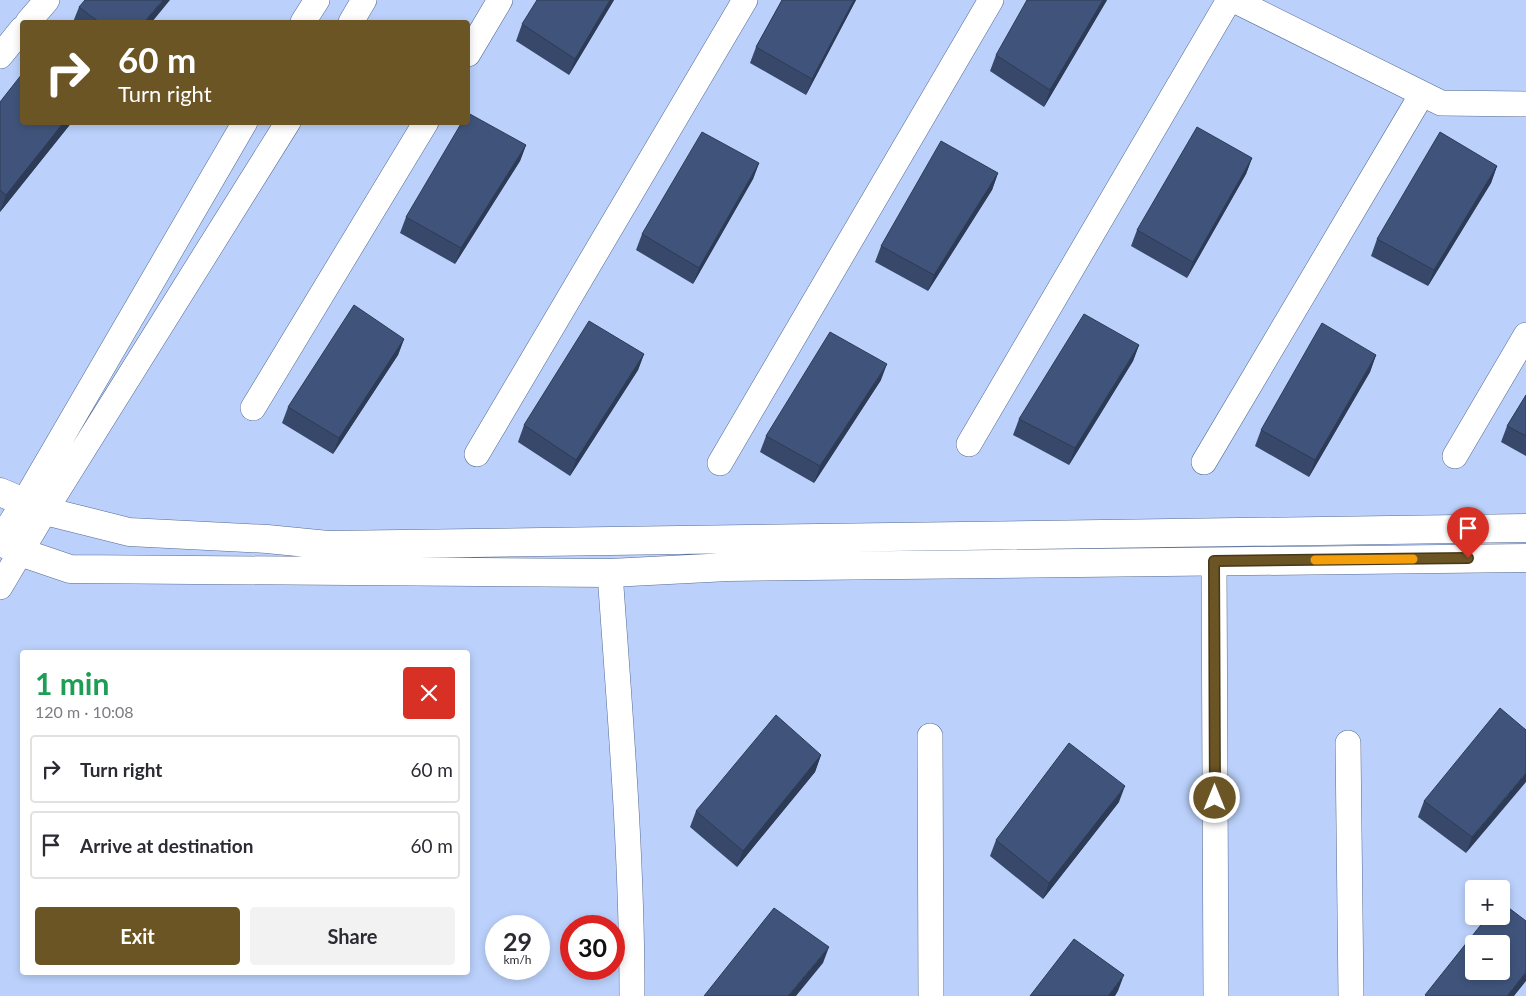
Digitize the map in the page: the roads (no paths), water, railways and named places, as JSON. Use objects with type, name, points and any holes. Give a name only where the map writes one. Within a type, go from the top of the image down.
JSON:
[{"type":"street","points":[[30,20],[47,0]]},
{"type":"street","points":[[305,20],[317,0]]},
{"type":"street","points":[[352,20],[364,0]]},
{"type":"street","points":[[470,51],[500,0]]},
{"type":"street","points":[[477,454],[745,0]]},
{"type":"street","points":[[720,463],[991,0]]},
{"type":"street","points":[[970,444],[1229,0]]},
{"type":"street","points":[[1234,0],[1441,103],[1526,104]]},
{"type":"street","points":[[0,56],[20,31]]},
{"type":"street","points":[[1204,462],[1422,94]]},
{"type":"street","points":[[0,587],[7,545],[23,502],[243,125]]},
{"type":"street","points":[[23,502],[286,125]]},
{"type":"street","points":[[253,408],[424,125]]},
{"type":"street","points":[[1454,456],[1526,335]]},
{"type":"street","points":[[23,502],[129,532],[328,544],[1526,528]]},
{"type":"street","points":[[7,545],[70,569],[610,573],[728,567],[1526,558]]},
{"type":"street","points":[[1214,561],[1216,996]]},
{"type":"street","points":[[610,573],[622,732],[631,895],[632,996]]},
{"type":"street","points":[[930,736],[931,996]]},
{"type":"street","points":[[1348,743],[1351,996]]}]
